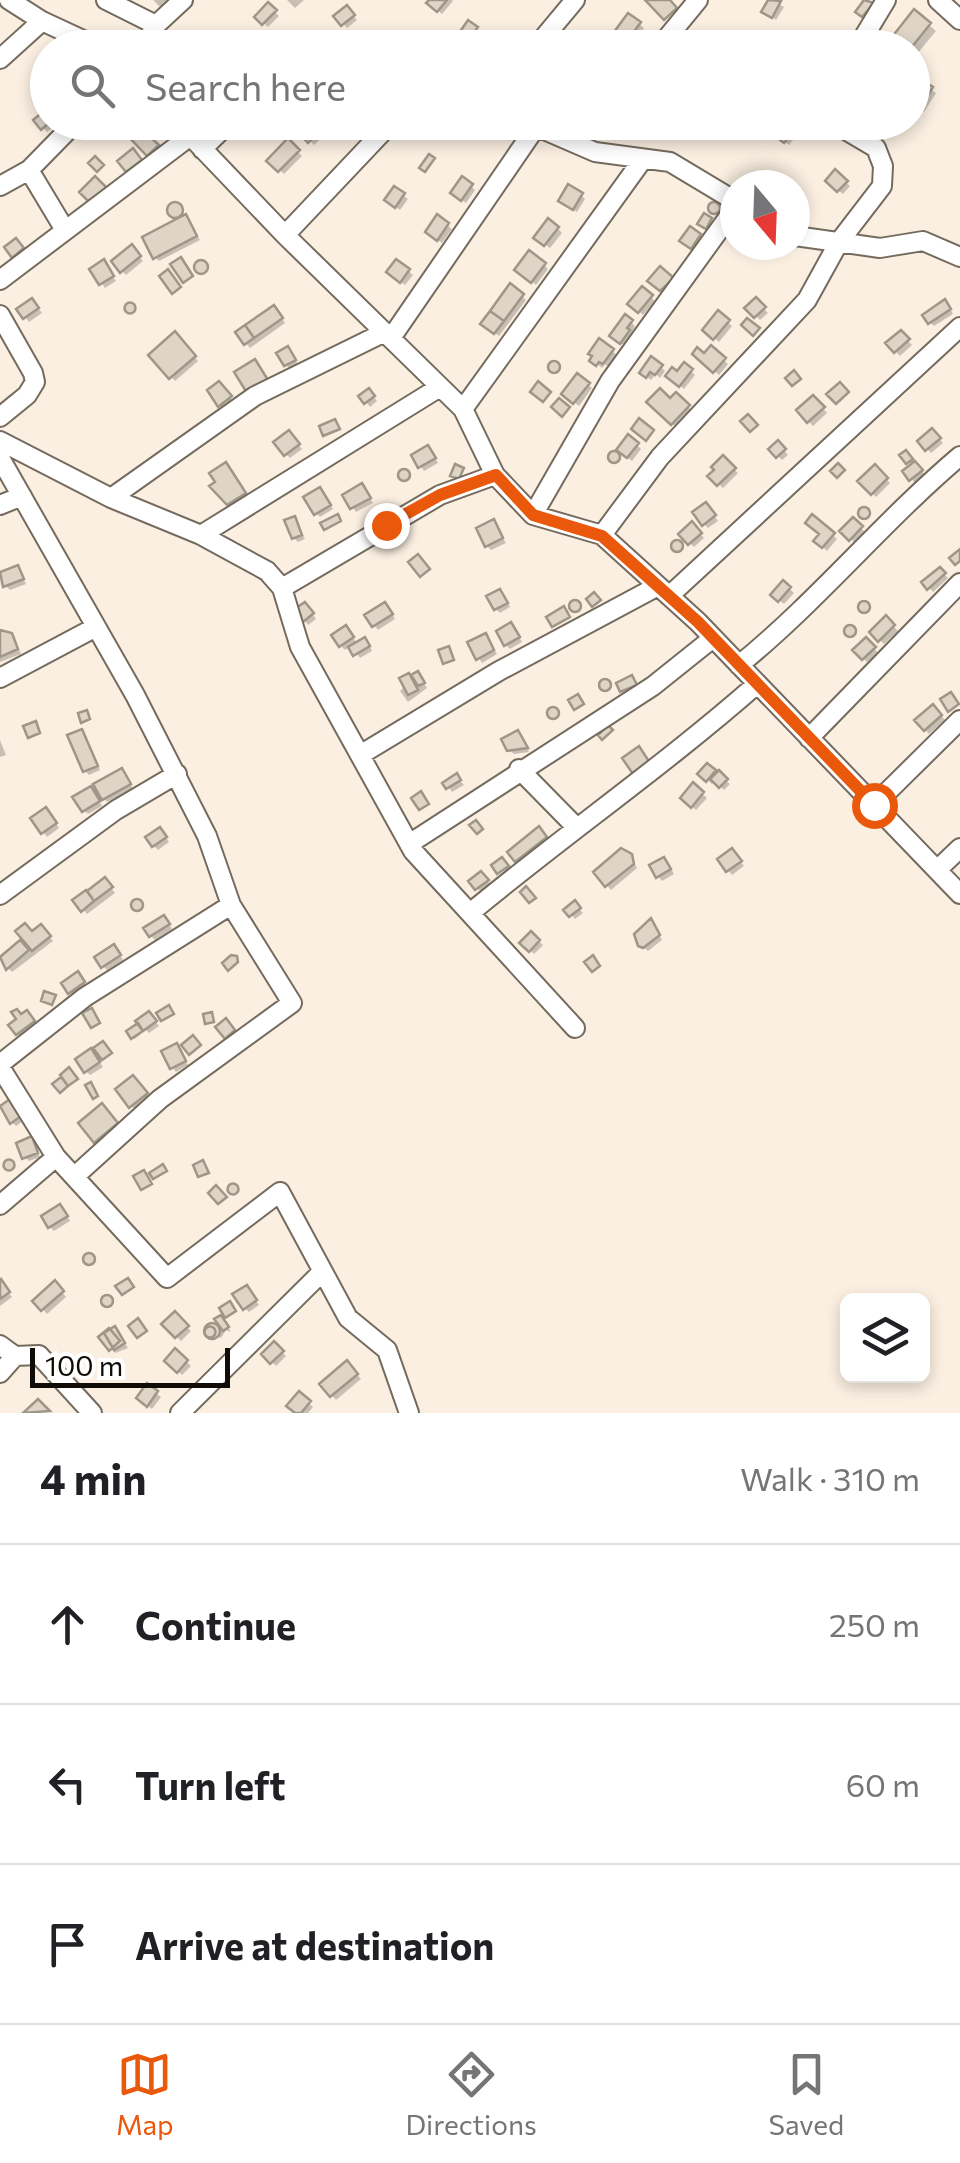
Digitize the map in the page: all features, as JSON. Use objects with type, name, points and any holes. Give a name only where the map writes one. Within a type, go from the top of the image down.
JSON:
[{"type":"street","points":[[9,0],[61,30]]},
{"type":"street","points":[[106,0],[156,24]]},
{"type":"street","points":[[153,30],[183,0]]},
{"type":"street","points":[[550,30],[574,0]]},
{"type":"street","points":[[673,30],[698,0]]},
{"type":"street","points":[[868,30],[886,0]]},
{"type":"street","points":[[938,0],[960,20]]},
{"type":"street","points":[[32,30],[42,21]]},
{"type":"street","points":[[0,59],[30,32]]},
{"type":"street","points":[[0,186],[30,170],[59,140]]},
{"type":"street","points":[[0,280],[184,140]]},
{"type":"street","points":[[193,140],[464,409],[496,475],[533,515],[602,536],[664,591],[960,894]]},
{"type":"street","points":[[285,235],[375,140]]},
{"type":"street","points":[[112,498],[255,396],[388,335],[521,140]]},
{"type":"street","points":[[567,140],[595,152],[670,162],[720,194]]},
{"type":"street","points":[[602,536],[660,457],[807,300],[839,242],[882,186],[883,166],[876,148],[862,140]]},
{"type":"street","points":[[464,409],[644,158]]},
{"type":"street","points":[[30,170],[66,230]]},
{"type":"street","points":[[533,515],[610,381],[720,225]]},
{"type":"street","points":[[810,238],[880,248],[923,242],[960,257]]},
{"type":"street","points":[[0,315],[35,382],[28,395],[0,417]]},
{"type":"street","points":[[360,755],[499,672],[664,591],[960,327]]},
{"type":"street","points":[[201,534],[440,387]]},
{"type":"street","points":[[0,440],[112,498],[201,534],[267,571],[282,588],[300,647],[409,844],[574,1028]]},
{"type":"street","points":[[739,665],[786,627],[880,528],[960,456]]},
{"type":"street","points":[[0,458],[177,774],[207,836],[232,904],[292,1002],[160,1099],[75,1176]]},
{"type":"street","points":[[282,588],[440,495],[496,475]]},
{"type":"street","points":[[0,504],[22,496]]},
{"type":"street","points":[[809,738],[960,583]]},
{"type":"street","points":[[0,678],[96,627]]},
{"type":"street","points":[[409,844],[519,769],[653,686],[714,638]]},
{"type":"street","points":[[470,914],[693,740],[758,684]]},
{"type":"street","points":[[874,805],[960,720]]},
{"type":"street","points":[[519,769],[576,828]]},
{"type":"street","points":[[0,894],[116,810],[177,774]]},
{"type":"street","points":[[937,870],[960,848]]},
{"type":"street","points":[[232,904],[85,997],[0,1066],[56,1158],[167,1278],[280,1192],[348,1318],[387,1350],[409,1413]]},
{"type":"street","points":[[0,1205],[56,1158]]},
{"type":"street","points":[[180,1413],[321,1272]]},
{"type":"street","points":[[0,1373],[7,1350],[40,1355],[92,1413]]},
{"type":"building","points":[[447,0],[437,12],[426,3]]},
{"type":"building","points":[[645,0],[670,0],[677,8],[664,20]]},
{"type":"building","points":[[768,0],[781,1],[772,18],[761,12]]},
{"type":"building","points":[[864,0],[874,3],[862,17],[855,12]]},
{"type":"building","points":[[268,2],[277,10],[262,25],[254,17]]},
{"type":"building","points":[[347,5],[355,15],[341,26],[333,16]]},
{"type":"building","points":[[914,9],[931,23],[925,30],[897,30]]},
{"type":"building","points":[[628,13],[641,22],[635,30],[615,30]]},
{"type":"building","points":[[468,20],[478,27],[476,30],[461,30]]},
{"type":"building","points":[[132,140],[154,140],[159,145],[147,156]]},
{"type":"building","points":[[286,140],[300,150],[278,172],[266,161]]},
{"type":"building","points":[[133,148],[142,160],[126,172],[117,161]]},
{"type":"building","points":[[429,154],[435,158],[425,172],[419,168]]},
{"type":"building","points":[[95,156],[104,165],[97,172],[88,163]]},
{"type":"building","points":[[835,169],[848,181],[837,192],[825,181]]},
{"type":"building","points":[[95,176],[108,189],[92,205],[79,192]]},
{"type":"building","points":[[462,176],[473,184],[461,201],[450,193]]},
{"type":"building","points":[[568,184],[583,193],[573,210],[558,201]]},
{"type":"building","points":[[394,186],[405,193],[395,208],[384,200]]},
{"type":"building","points":[[175,202],[183,210],[175,218],[167,210]]},
{"type":"building","points":[[710,204],[718,204],[718,212],[710,212]]},
{"type":"building","points":[[704,213],[712,218],[706,229],[697,224]]},
{"type":"building","points":[[186,214],[197,236],[153,259],[142,237]]},
{"type":"building","points":[[437,214],[449,223],[437,241],[425,232]]},
{"type":"building","points":[[548,218],[559,227],[544,246],[533,238]]},
{"type":"building","points":[[690,226],[701,234],[691,249],[679,241]]},
{"type":"building","points":[[16,238],[24,248],[12,258],[4,247]]},
{"type":"building","points":[[132,244],[141,256],[120,273],[111,261]]},
{"type":"building","points":[[529,250],[546,263],[531,283],[514,270]]},
{"type":"building","points":[[181,257],[193,276],[183,283],[170,264]]},
{"type":"building","points":[[104,259],[114,276],[99,285],[89,269]]},
{"type":"building","points":[[396,259],[410,269],[400,283],[386,272]]},
{"type":"building","points":[[201,260],[208,267],[201,274],[194,267]]},
{"type":"building","points":[[660,266],[674,278],[660,291],[647,281]]},
{"type":"building","points":[[168,269],[181,287],[172,294],[159,276]]},
{"type":"building","points":[[510,283],[524,294],[504,321],[490,311]]},
{"type":"building","points":[[642,286],[653,295],[638,313],[627,304]]},
{"type":"building","points":[[756,297],[766,307],[754,318],[744,308]]},
{"type":"building","points":[[32,298],[39,308],[23,319],[16,309]]},
{"type":"building","points":[[945,299],[951,309],[928,324],[922,315]]},
{"type":"building","points":[[130,302],[136,308],[130,314],[124,308]]},
{"type":"building","points":[[274,305],[283,318],[254,338],[245,325]]},
{"type":"building","points":[[718,310],[730,320],[713,340],[702,330]]},
{"type":"building","points":[[490,311],[504,321],[494,334],[480,324]]},
{"type":"building","points":[[625,314],[633,320],[620,344],[609,336]]},
{"type":"building","points":[[747,318],[760,328],[753,336],[741,325]]},
{"type":"building","points":[[245,325],[254,338],[244,345],[235,332]]},
{"type":"building","points":[[901,330],[910,339],[894,353],[885,343]]},
{"type":"building","points":[[175,331],[196,356],[169,379],[148,355]]},
{"type":"building","points":[[599,338],[614,349],[603,364],[599,362],[596,366],[589,361],[592,356],[588,354]]},
{"type":"building","points":[[711,345],[726,358],[713,373],[692,354],[697,347],[704,353]]},
{"type":"building","points":[[288,346],[296,360],[284,366],[276,353]]},
{"type":"building","points":[[651,356],[663,365],[655,375],[650,372],[646,378],[639,373]]},
{"type":"building","points":[[255,359],[268,380],[247,393],[234,372]]},
{"type":"building","points":[[554,361],[560,367],[554,373],[548,367]]},
{"type":"building","points":[[684,362],[693,369],[679,387],[665,376],[672,367],[677,371]]},
{"type":"building","points":[[794,370],[801,379],[792,386],[785,378]]},
{"type":"building","points":[[577,373],[590,383],[573,404],[561,394]]},
{"type":"building","points":[[219,381],[232,396],[218,407],[207,390]]},
{"type":"building","points":[[538,381],[551,392],[543,402],[530,392]]},
{"type":"building","points":[[840,382],[849,392],[836,404],[826,394]]},
{"type":"building","points":[[369,388],[375,396],[364,404],[358,396]]},
{"type":"building","points":[[660,388],[670,398],[676,392],[690,405],[671,425],[646,402]]},
{"type":"building","points":[[813,395],[825,407],[807,423],[796,410]]},
{"type":"building","points":[[559,398],[570,407],[562,417],[551,407]]},
{"type":"building","points":[[748,414],[758,425],[750,432],[740,421]]},
{"type":"building","points":[[639,418],[654,430],[646,441],[631,429]]},
{"type":"building","points":[[335,419],[340,429],[323,436],[319,426]]},
{"type":"building","points":[[932,428],[941,438],[925,451],[917,441]]},
{"type":"building","points":[[289,430],[300,444],[284,456],[273,442]]},
{"type":"building","points":[[628,434],[639,443],[627,458],[616,450]]},
{"type":"building","points":[[778,440],[786,449],[776,458],[768,449]]},
{"type":"building","points":[[428,445],[436,458],[418,468],[411,455]]},
{"type":"building","points":[[906,450],[913,459],[906,464],[899,455]]},
{"type":"building","points":[[614,451],[620,457],[614,463],[608,457]]},
{"type":"building","points":[[723,455],[736,468],[717,486],[707,476]]},
{"type":"building","points":[[915,461],[923,470],[909,481],[902,471]]},
{"type":"building","points":[[226,462],[246,493],[227,505],[209,486],[215,482],[209,473]]},
{"type":"building","points":[[838,463],[845,470],[837,478],[830,471]]},
{"type":"building","points":[[455,464],[464,468],[459,479],[450,476]]},
{"type":"building","points":[[875,464],[888,478],[871,495],[857,481]]},
{"type":"building","points":[[404,469],[410,475],[404,481],[398,475]]},
{"type":"building","points":[[362,483],[371,498],[350,509],[342,495]]},
{"type":"building","points":[[320,487],[331,505],[314,515],[303,497]]},
{"type":"building","points":[[706,502],[716,515],[702,526],[692,512]]},
{"type":"building","points":[[864,507],[870,513],[864,519],[858,513]]},
{"type":"building","points":[[338,514],[341,521],[324,530],[320,523]]},
{"type":"building","points":[[812,514],[835,533],[822,548],[813,541],[819,534],[805,523]]},
{"type":"building","points":[[295,516],[302,535],[292,539],[284,520]]},
{"type":"building","points":[[853,517],[863,526],[849,541],[839,531]]},
{"type":"building","points":[[494,519],[503,538],[485,547],[476,528]]},
{"type":"building","points":[[692,521],[702,533],[688,545],[678,534]]},
{"type":"building","points":[[677,540],[683,546],[677,552],[671,546]]},
{"type":"building","points":[[960,549],[960,561],[955,565],[949,558]]},
{"type":"building","points":[[418,554],[430,569],[420,577],[408,562]]},
{"type":"building","points":[[18,565],[24,579],[3,587],[0,572]]},
{"type":"building","points":[[940,567],[946,573],[927,590],[921,582]]},
{"type":"building","points":[[783,580],[791,587],[778,602],[770,595]]},
{"type":"building","points":[[500,589],[508,603],[494,610],[486,596]]},
{"type":"building","points":[[594,592],[601,600],[592,607],[586,599]]},
{"type":"building","points":[[575,600],[581,606],[575,612],[569,606]]},
{"type":"building","points":[[864,601],[870,607],[864,613],[858,607]]},
{"type":"building","points":[[305,602],[314,613],[303,622],[293,610]]},
{"type":"building","points":[[385,602],[393,614],[372,627],[364,615]]},
{"type":"building","points":[[564,606],[570,617],[552,627],[546,617]]},
{"type":"building","points":[[886,615],[895,625],[878,642],[869,632]]},
{"type":"building","points":[[511,622],[520,637],[504,646],[496,631]]},
{"type":"building","points":[[346,625],[354,637],[339,647],[331,635]]},
{"type":"building","points":[[850,625],[856,631],[850,637],[844,631]]},
{"type":"building","points":[[0,630],[12,633],[18,649],[0,657]]},
{"type":"building","points":[[486,633],[494,650],[476,660],[467,642]]},
{"type":"building","points":[[365,637],[370,646],[353,656],[348,647]]},
{"type":"building","points":[[866,637],[876,647],[862,660],[852,650]]},
{"type":"building","points":[[449,646],[454,660],[443,664],[438,650]]},
{"type":"building","points":[[418,671],[425,683],[418,686],[411,675]]},
{"type":"building","points":[[409,673],[418,690],[408,695],[399,678]]},
{"type":"building","points":[[632,675],[637,685],[620,692],[616,683]]},
{"type":"building","points":[[605,679],[611,685],[605,691],[599,685]]},
{"type":"building","points":[[951,692],[959,704],[948,712],[940,699]]},
{"type":"building","points":[[578,694],[584,704],[574,710],[568,700]]},
{"type":"building","points":[[933,704],[942,715],[924,731],[914,720]]},
{"type":"building","points":[[553,707],[559,713],[553,719],[547,713]]},
{"type":"building","points":[[87,710],[90,719],[81,723],[78,713]]},
{"type":"building","points":[[36,721],[40,733],[28,738],[23,726]]},
{"type":"building","points":[[608,725],[613,730],[602,740],[598,735]]},
{"type":"building","points":[[82,729],[98,766],[83,772],[67,735]]},
{"type":"building","points":[[518,730],[528,748],[507,751],[501,739]]},
{"type":"building","points":[[639,746],[650,763],[633,774],[622,758]]},
{"type":"building","points":[[707,763],[716,770],[706,782],[697,774]]},
{"type":"building","points":[[122,768],[131,784],[102,800],[93,784]]},
{"type":"building","points":[[719,770],[728,779],[719,788],[710,779]]},
{"type":"building","points":[[457,773],[461,780],[446,789],[442,783]]},
{"type":"building","points":[[693,782],[704,792],[691,808],[680,798]]},
{"type":"building","points":[[91,786],[100,801],[82,812],[72,797]]},
{"type":"building","points":[[421,791],[429,804],[419,810],[411,798]]},
{"type":"building","points":[[46,807],[57,823],[41,834],[30,818]]},
{"type":"building","points":[[476,820],[483,829],[477,834],[469,825]]},
{"type":"building","points":[[539,826],[547,837],[515,862],[507,852]]},
{"type":"building","points":[[160,827],[167,837],[152,847],[145,837]]},
{"type":"building","points":[[621,848],[632,854],[634,864],[605,887],[593,872]]},
{"type":"building","points":[[732,848],[742,861],[726,872],[717,859]]},
{"type":"building","points":[[502,857],[509,866],[497,874],[491,865]]},
{"type":"building","points":[[664,857],[671,869],[656,878],[649,865]]},
{"type":"building","points":[[481,871],[489,880],[475,890],[468,881]]},
{"type":"building","points":[[105,877],[113,887],[94,901],[87,891]]},
{"type":"building","points":[[526,886],[536,898],[529,903],[520,892]]},
{"type":"building","points":[[86,890],[94,901],[81,912],[72,900]]},
{"type":"building","points":[[137,899],[143,905],[137,911],[131,905]]},
{"type":"building","points":[[575,900],[581,908],[569,917],[563,910]]},
{"type":"building","points":[[164,915],[170,924],[149,937],[143,928]]},
{"type":"building","points":[[651,918],[660,935],[643,948],[638,946],[634,934]]},
{"type":"building","points":[[25,923],[32,931],[41,924],[51,936],[32,951],[15,931]]},
{"type":"building","points":[[531,931],[540,940],[529,952],[519,943]]},
{"type":"building","points":[[20,940],[29,950],[6,970],[0,957]]},
{"type":"building","points":[[114,944],[121,955],[101,968],[94,957]]},
{"type":"building","points":[[231,955],[237,956],[238,962],[228,971],[222,963]]},
{"type":"building","points":[[593,955],[600,966],[592,972],[584,962]]},
{"type":"building","points":[[78,971],[85,982],[68,994],[61,983]]},
{"type":"building","points":[[44,991],[56,995],[52,1005],[41,1001]]},
{"type":"building","points":[[169,1005],[174,1014],[161,1021],[156,1013]]},
{"type":"building","points":[[92,1008],[100,1023],[91,1028],[82,1013]]},
{"type":"building","points":[[17,1009],[21,1014],[27,1010],[35,1021],[16,1035],[8,1025],[16,1019],[11,1012]]},
{"type":"building","points":[[149,1011],[157,1021],[143,1031],[135,1021]]},
{"type":"building","points":[[212,1012],[214,1022],[205,1024],[203,1014]]},
{"type":"building","points":[[226,1018],[235,1030],[225,1039],[215,1027]]},
{"type":"building","points":[[138,1023],[143,1031],[131,1039],[126,1031]]},
{"type":"building","points":[[193,1035],[201,1045],[189,1055],[181,1045]]},
{"type":"building","points":[[103,1041],[112,1053],[102,1060],[93,1048]]},
{"type":"building","points":[[177,1043],[186,1061],[170,1069],[161,1051]]},
{"type":"building","points":[[91,1048],[100,1062],[84,1073],[75,1059]]},
{"type":"building","points":[[69,1067],[78,1079],[68,1086],[60,1075]]},
{"type":"building","points":[[133,1075],[148,1093],[129,1108],[115,1089]]},
{"type":"building","points":[[61,1077],[68,1086],[60,1093],[52,1084]]},
{"type":"building","points":[[91,1082],[98,1096],[93,1099],[85,1085]]},
{"type":"building","points":[[13,1097],[24,1114],[10,1124],[0,1106]]},
{"type":"building","points":[[102,1103],[118,1123],[94,1143],[78,1123]]},
{"type":"building","points":[[32,1136],[38,1153],[22,1159],[16,1143]]},
{"type":"building","points":[[9,1160],[14,1165],[9,1170],[4,1165]]},
{"type":"building","points":[[203,1160],[209,1173],[198,1177],[193,1165]]},
{"type":"building","points":[[163,1164],[167,1171],[153,1179],[149,1173]]},
{"type":"building","points":[[144,1170],[152,1184],[141,1190],[133,1176]]},
{"type":"building","points":[[233,1183],[239,1189],[233,1195],[227,1189]]},
{"type":"building","points":[[216,1185],[227,1197],[218,1204],[208,1193]]},
{"type":"building","points":[[60,1204],[68,1216],[48,1228],[41,1216]]},
{"type":"building","points":[[89,1253],[95,1259],[89,1265],[83,1259]]},
{"type":"building","points":[[128,1278],[134,1287],[122,1295],[115,1286]]},
{"type":"building","points":[[0,1280],[10,1292],[0,1299]]},
{"type":"building","points":[[55,1280],[64,1291],[41,1311],[32,1301]]},
{"type":"building","points":[[247,1285],[257,1300],[243,1310],[232,1294]]},
{"type":"building","points":[[107,1295],[113,1301],[107,1307],[101,1301]]},
{"type":"building","points":[[230,1301],[236,1311],[225,1318],[219,1308]]},
{"type":"building","points":[[175,1311],[189,1326],[175,1338],[161,1324]]},
{"type":"building","points":[[221,1315],[229,1327],[223,1331],[214,1319]]},
{"type":"building","points":[[138,1318],[147,1331],[137,1338],[128,1326]]},
{"type":"building","points":[[212,1323],[220,1331],[212,1339],[204,1331]]},
{"type":"building","points":[[115,1326],[125,1343],[114,1350],[104,1333]]},
{"type":"building","points":[[210,1326],[216,1332],[210,1338],[204,1332]]},
{"type":"building","points":[[109,1328],[120,1341],[109,1351],[98,1337]]},
{"type":"building","points":[[274,1341],[284,1351],[270,1364],[261,1354]]},
{"type":"building","points":[[175,1348],[188,1360],[177,1373],[164,1361]]},
{"type":"building","points":[[347,1360],[358,1374],[330,1397],[319,1384]]},
{"type":"building","points":[[147,1383],[158,1391],[147,1407],[136,1398]]},
{"type":"building","points":[[299,1391],[311,1401],[301,1413],[295,1413],[286,1406]]},
{"type":"building","points":[[38,1399],[50,1411],[23,1413]]},
{"type":"route","points":[[386,525],[440,495],[496,475],[533,515],[602,536],[698,622],[874,805]]}]
